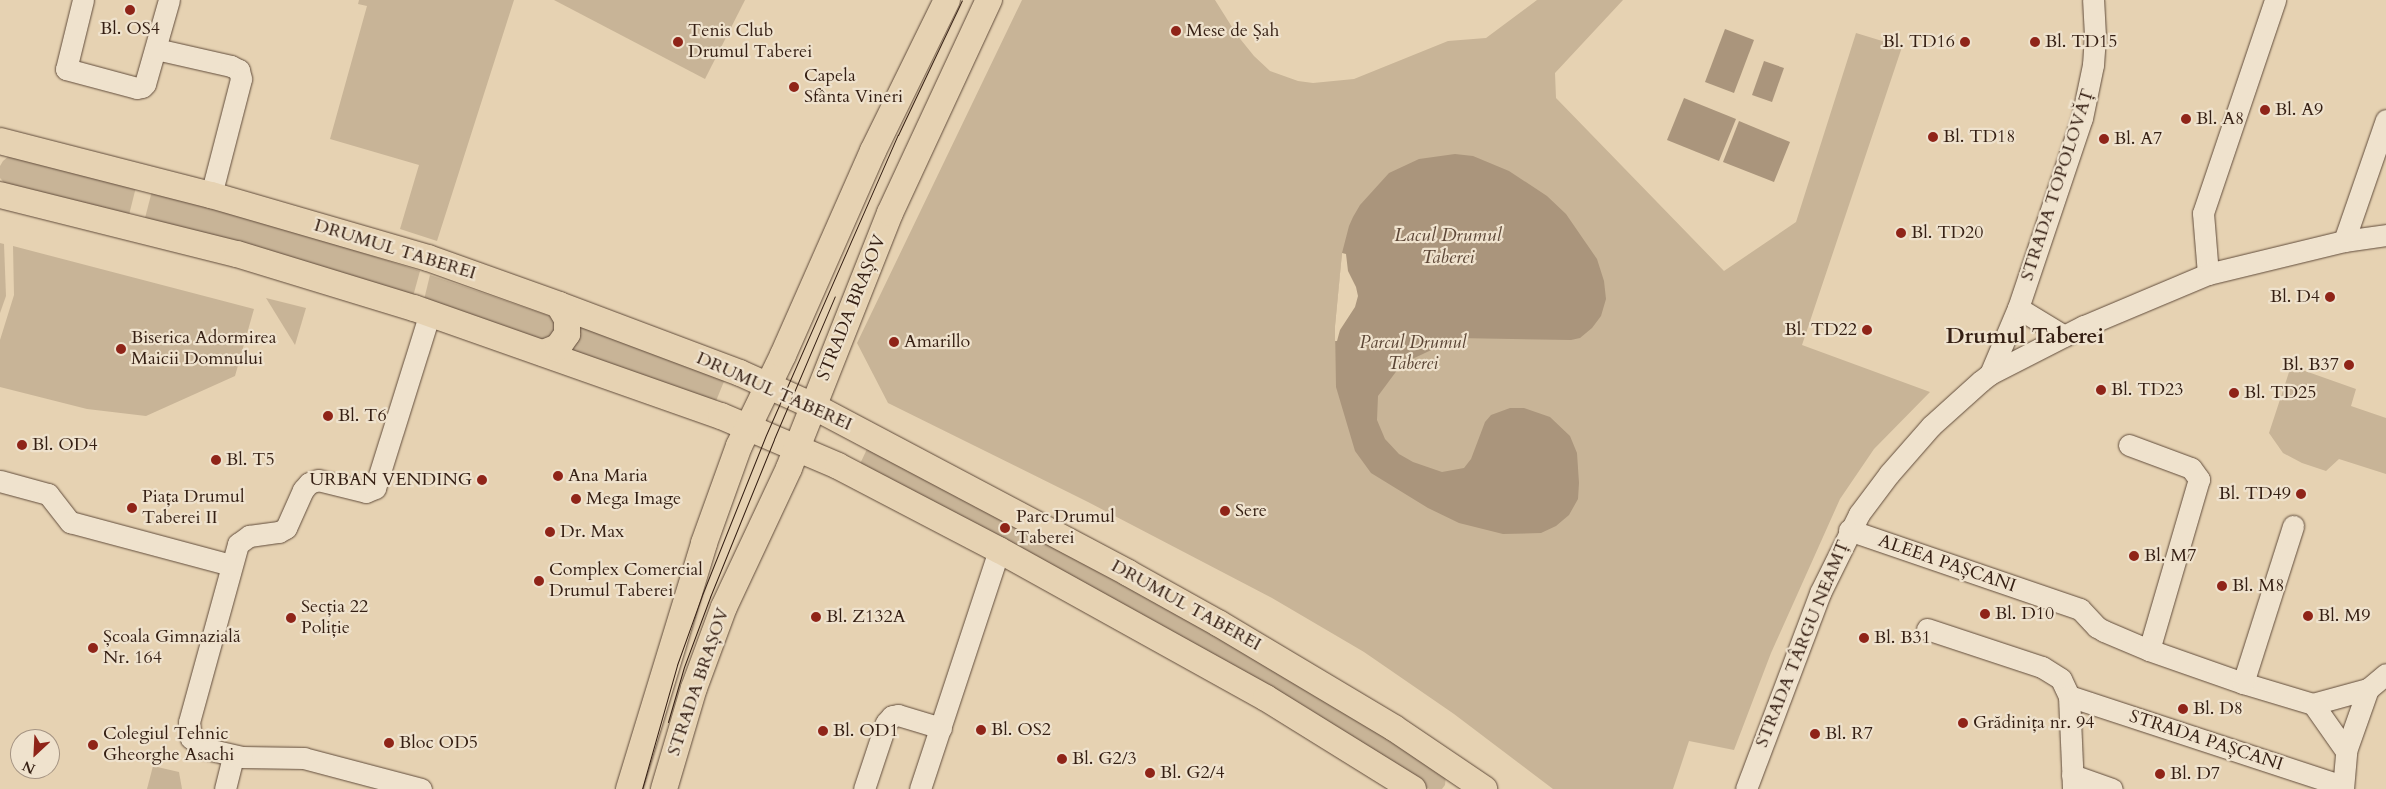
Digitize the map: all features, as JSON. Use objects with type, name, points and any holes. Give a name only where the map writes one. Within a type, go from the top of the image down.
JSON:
[{"type":"main road","name":"STRADA BRAȘOV","points":[[629,789],[704,543],[748,428],[873,151],[947,0]]},
{"type":"main road","name":"STRADA BRAȘOV","points":[[664,789],[694,688],[720,616],[796,448],[890,213],[990,0]]},
{"type":"main road","name":"DRUMUL TABEREI","points":[[3,144],[211,194],[428,258],[559,305],[768,385],[813,406],[1218,623],[1394,728],[1477,787]]},
{"type":"main road","points":[[0,195],[228,252],[430,313],[748,428],[796,448],[838,466],[999,550],[1242,684],[1413,789]]},
{"type":"main road","points":[[542,353],[558,347],[567,334],[568,319],[559,305]]},
{"type":"street","points":[[83,0],[66,69],[136,88],[142,87],[156,49],[169,0]]},
{"type":"street","name":"STRADA TOPOLOVĂȚ","points":[[1990,374],[2018,308],[2082,118],[2090,87],[2095,36],[2093,0]]},
{"type":"street","points":[[2208,274],[2203,213],[2275,0]]},
{"type":"street","points":[[156,49],[231,66],[239,70],[241,79],[211,194]]},
{"type":"street","points":[[2344,241],[2386,120]]},
{"type":"street","name":"STRADA TÂRGU NEAMȚ","points":[[1746,789],[1820,593],[1849,530],[1874,492],[1926,432],[1990,374],[2064,336],[2208,274],[2344,241],[2386,235]]},
{"type":"street","points":[[2018,308],[2064,336]]},
{"type":"street","points":[[421,789],[304,758],[233,756],[198,745],[191,738],[189,731],[191,712],[235,548],[244,538],[256,534],[278,532],[286,528],[303,490],[309,483],[318,480],[366,492],[375,488],[430,313]]},
{"type":"street","points":[[2129,445],[2191,468],[2199,479],[2149,650]]},
{"type":"street","points":[[0,481],[48,494],[70,522],[230,565]]},
{"type":"street","points":[[2243,683],[2293,526]]},
{"type":"street","name":"ALEEA PAȘCANI","points":[[1849,530],[2080,609],[2097,627],[2149,650],[2243,683],[2313,704]]},
{"type":"street","points":[[920,789],[999,550]]},
{"type":"street","points":[[1926,629],[2052,672],[2060,679],[2069,696],[2072,782],[2112,789]]},
{"type":"street","points":[[2346,751],[2313,704],[2368,689],[2386,674]]},
{"type":"street","name":"STRADA PAȘCANI","points":[[2069,696],[2343,788],[2346,751],[2368,689]]},
{"type":"street","points":[[864,789],[886,723],[892,716],[898,715],[941,728]]},
{"type":"street","points":[[224,789],[233,756]]},
{"type":"green space","points":[[359,0],[514,0],[437,241],[400,229],[419,165],[330,139],[367,6],[358,4]]},
{"type":"green space","name":"Tenis Club Drumul Taberei","points":[[554,0],[745,0],[705,79]]},
{"type":"green space","name":"Parcul Drumul Taberei","points":[[1022,0],[1215,0],[1237,35],[1254,56],[1270,71],[1298,81],[1313,83],[1354,79],[1448,41],[1486,38],[1537,0],[1623,0],[1555,73],[1556,98],[1724,271],[1796,222],[1856,33],[1902,47],[1802,345],[1930,392],[1874,449],[1840,499],[1771,653],[1734,750],[1689,741],[1673,789],[1553,789],[1454,714],[1364,652],[1272,598],[1088,502],[888,403],[857,343]]},
{"type":"green space","points":[[9,156],[137,183],[129,215],[7,186],[0,178],[0,166]]},
{"type":"green space","points":[[152,191],[278,226],[420,271],[412,300],[144,222]]},
{"type":"green space","points":[[0,243],[4,244],[6,296],[0,313]]},
{"type":"green space","points":[[13,246],[254,309],[235,376],[146,416],[87,409],[0,387],[0,340],[14,295]]},
{"type":"green space","points":[[430,275],[550,316],[560,328],[543,345],[423,304]]},
{"type":"green space","points":[[266,298],[306,308],[295,345]]},
{"type":"green space","points":[[575,318],[725,379],[716,401],[567,349]]},
{"type":"green space","points":[[2291,366],[2356,389],[2351,406],[2386,418],[2386,474],[2339,459],[2326,471],[2302,463],[2283,453],[2269,433]]},
{"type":"green space","points":[[867,449],[1193,620],[1446,775],[1445,785],[1442,789],[1429,789],[1306,707],[1140,613],[859,466]]},
{"type":"green space","points":[[153,766],[179,772],[182,789],[147,789]]},
{"type":"water","points":[[1725,29],[1754,40],[1734,93],[1705,82]]},
{"type":"water","points":[[1764,61],[1784,68],[1772,102],[1752,95]]},
{"type":"water","points":[[1684,98],[1736,119],[1719,161],[1667,140]]},
{"type":"water","points":[[1739,121],[1790,142],[1774,182],[1723,162]]},
{"type":"water","name":"Lacul Drumul Taberei","points":[[1455,154],[1473,156],[1509,171],[1547,196],[1566,214],[1597,259],[1604,281],[1606,299],[1601,316],[1592,328],[1580,338],[1571,340],[1457,338],[1410,360],[1398,369],[1378,396],[1377,420],[1385,439],[1399,454],[1413,462],[1442,472],[1464,468],[1471,459],[1485,422],[1491,415],[1510,408],[1524,408],[1550,417],[1570,436],[1577,453],[1578,499],[1569,515],[1556,526],[1541,533],[1503,534],[1459,523],[1428,508],[1371,473],[1355,451],[1336,387],[1335,326],[1342,253],[1353,217],[1360,205],[1389,173],[1419,159]]},
{"type":"pier","points":[[1342,253],[1346,254],[1348,271],[1358,296],[1355,307],[1340,330],[1337,341],[1335,341],[1335,326]]},
{"type":"tram line","points":[[642,789],[677,665],[702,595],[766,435],[898,135],[962,0]]},
{"type":"tram line","points":[[668,722],[684,667],[710,597],[835,296]]},
{"type":"place","name":"Bl. OS4","points":[[130,10]]},
{"type":"place","name":"Mese de Șah","points":[[1176,31]]},
{"type":"place","name":"Tenis Club Drumul Taberei","points":[[678,42]]},
{"type":"place","name":"Bl. TD16","points":[[1965,42]]},
{"type":"place","name":"Bl. TD15","points":[[2035,42]]},
{"type":"place","name":"Capela Sfânta Vineri","points":[[794,87]]},
{"type":"place","name":"Bl. A9","points":[[2265,110]]},
{"type":"place","name":"Bl. A8","points":[[2186,119]]},
{"type":"place","name":"Bl. TD18","points":[[1933,137]]},
{"type":"place","name":"Bl. A7","points":[[2104,139]]},
{"type":"place","name":"Bl. TD20","points":[[1901,233]]},
{"type":"place","name":"Bl. D4","points":[[2330,297]]},
{"type":"place","name":"Bl. TD22","points":[[1867,330]]},
{"type":"place","name":"Amarillo","points":[[894,342]]},
{"type":"place","name":"Biserica Adormirea Maicii Domnului","points":[[121,349]]},
{"type":"place","name":"Bl. B37","points":[[2349,365]]},
{"type":"place","name":"Bl. TD23","points":[[2101,390]]},
{"type":"place","name":"Bl. TD25","points":[[2234,393]]},
{"type":"place","name":"Bl. T6","points":[[328,416]]},
{"type":"place","name":"Bl. OD4","points":[[22,445]]},
{"type":"place","name":"Bl. T5","points":[[216,460]]},
{"type":"place","name":"Ana Maria","points":[[558,476]]},
{"type":"place","name":"URBAN VENDING","points":[[482,480]]},
{"type":"place","name":"Bl. TD49","points":[[2301,494]]},
{"type":"place","name":"Mega Image","points":[[576,499]]},
{"type":"place","name":"Piața Drumul Taberei II","points":[[132,508]]},
{"type":"place","name":"Sere","points":[[1225,511]]},
{"type":"place","name":"Parc Drumul Taberei","points":[[1005,528]]},
{"type":"place","name":"Dr. Max","points":[[550,532]]},
{"type":"place","name":"Bl. M7","points":[[2134,556]]},
{"type":"place","name":"Complex Comercial Drumul Taberei","points":[[539,581]]},
{"type":"place","name":"Bl. M8","points":[[2222,586]]},
{"type":"place","name":"Bl. D10","points":[[1985,614]]},
{"type":"place","name":"Bl. M9","points":[[2308,616]]},
{"type":"place","name":"Bl. Z132A","points":[[816,617]]},
{"type":"place","name":"Secția 22 Poliție","points":[[291,618]]},
{"type":"place","name":"Bl. B31","points":[[1864,638]]},
{"type":"place","name":"Școala Gimnazială Nr. 164","points":[[93,648]]},
{"type":"place","name":"Bl. D8","points":[[2183,709]]},
{"type":"place","name":"Grădinița nr. 94","points":[[1963,723]]},
{"type":"place","name":"Bl. OS2","points":[[981,730]]},
{"type":"place","name":"Bl. OD1","points":[[823,731]]},
{"type":"place","name":"Bl. R7","points":[[1815,734]]},
{"type":"place","name":"Bloc OD5","points":[[389,743]]},
{"type":"place","name":"Colegiul Tehnic Gheorghe Asachi","points":[[93,745]]},
{"type":"place","name":"Bl. G2/3","points":[[1062,759]]},
{"type":"place","name":"Bl. G2/4","points":[[1150,773]]},
{"type":"place","name":"Bl. D7","points":[[2160,774]]},
{"type":"district","name":"Drumul Taberei","points":[[2025,337]]}]
